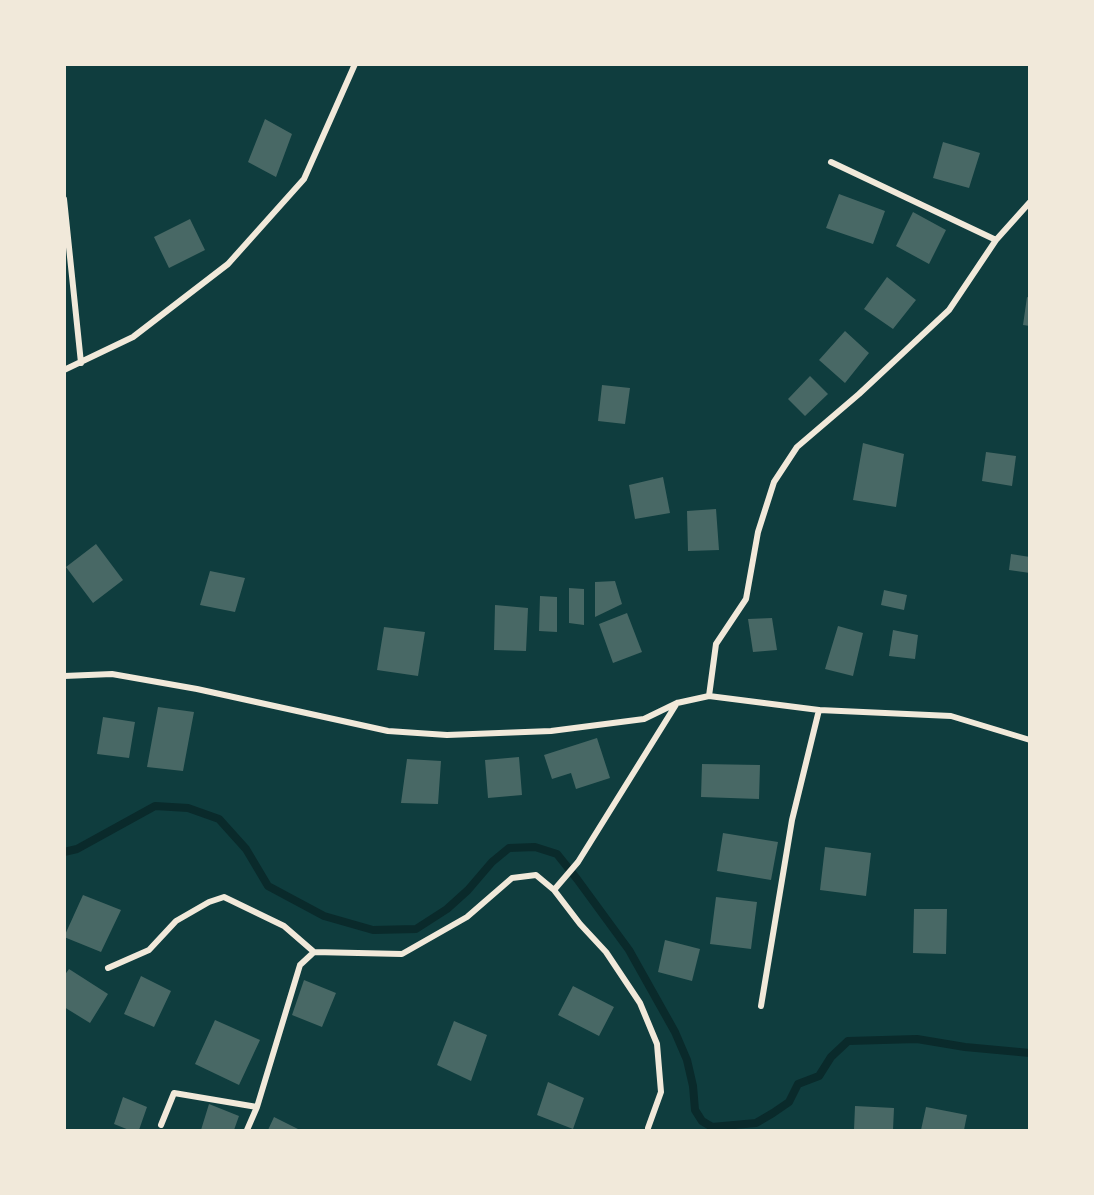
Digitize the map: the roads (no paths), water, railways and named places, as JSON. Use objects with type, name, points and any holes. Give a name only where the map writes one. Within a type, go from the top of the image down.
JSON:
[{"type":"street","points":[[64,370],[133,337],[228,264],[304,179],[355,64]]},
{"type":"street","points":[[831,162],[996,240]]},
{"type":"street","points":[[64,199],[81,363]]},
{"type":"street","points":[[709,696],[716,644],[746,599],[758,532],[774,482],[797,447],[859,394],[949,310],[996,240],[1029,202]]},
{"type":"street","points":[[64,676],[112,674],[197,689],[388,730],[447,735],[551,731],[644,719],[677,703],[709,696],[819,710],[951,716],[1029,740]]},
{"type":"street","points":[[554,890],[578,862],[677,703]]},
{"type":"street","points":[[760,1006],[792,820],[819,710]]},
{"type":"street","points":[[108,968],[149,950],[176,921],[209,902],[224,897],[284,926],[314,952],[402,954],[467,917],[512,878],[536,875],[554,890],[580,924],[606,952],[640,1003],[657,1044],[661,1092],[648,1128]]},
{"type":"street","points":[[247,1131],[257,1107],[300,965],[314,952]]},
{"type":"street","points":[[161,1125],[174,1093],[257,1107]]},
{"type":"waterway","points":[[64,852],[77,849],[155,806],[188,808],[219,819],[246,849],[268,886],[324,916],[373,930],[416,929],[447,909],[468,890],[492,862],[509,848],[535,847],[557,854],[629,950],[675,1032],[687,1060],[693,1086],[695,1110],[702,1121],[712,1127],[756,1123],[773,1113],[789,1102],[798,1084],[819,1076],[831,1057],[848,1041],[917,1039],[965,1047],[1030,1053]]}]
